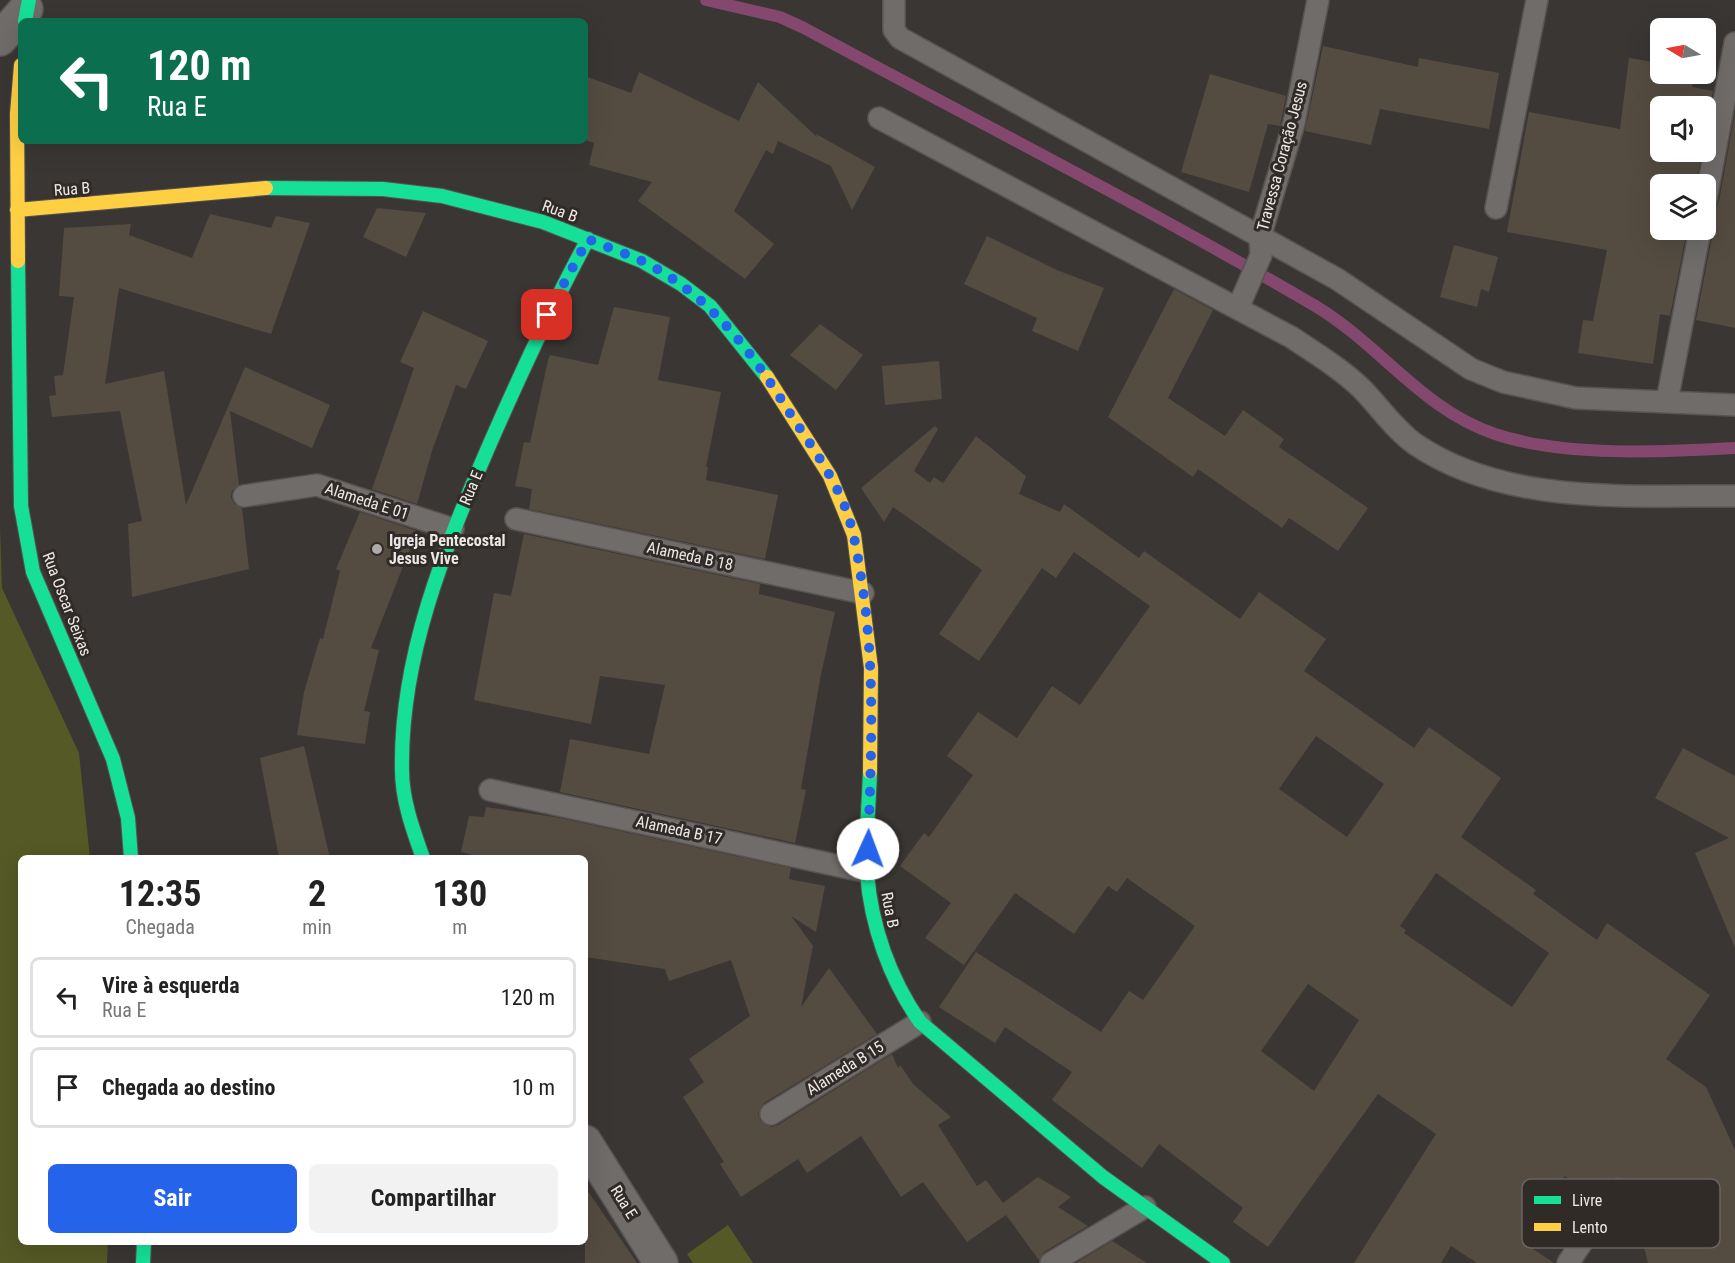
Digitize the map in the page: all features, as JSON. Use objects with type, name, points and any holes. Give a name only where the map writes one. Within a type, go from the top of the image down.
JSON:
[{"type":"street","points":[[0,39],[18,19]]},
{"type":"street","name":"Rua Oscar Seixas","points":[[18,74],[8,105],[16,210],[21,506],[33,572],[113,759],[128,818],[131,855]]},
{"type":"street","name":"Rua B","points":[[16,210],[274,187],[383,189],[442,196],[510,212],[588,239],[642,261],[681,284],[710,306],[759,364],[830,476],[843,503],[854,536],[863,593],[873,713],[867,872],[878,934],[887,963],[902,996],[920,1022],[1103,1177],[1223,1263]]},
{"type":"street","name":"Rua E","points":[[422,855],[406,805],[402,772],[409,681],[420,633],[453,530],[537,334],[588,239]]},
{"type":"street","name":"Rua E","points":[[588,1147],[661,1263]]},
{"type":"street","points":[[143,1263],[144,1245]]},
{"type":"lane","points":[[894,0],[894,30],[900,38],[1260,246],[1337,279],[1471,369],[1503,382],[1576,398],[1735,405]]},
{"type":"lane","name":"Travessa Coração Jesus","points":[[1241,300],[1260,246],[1294,123],[1318,0]]},
{"type":"lane","points":[[1496,208],[1537,0]]},
{"type":"lane","points":[[1711,174],[1735,43]]},
{"type":"lane","points":[[879,118],[1241,300],[1341,370],[1412,442],[1452,465],[1477,475],[1531,487],[1571,491],[1735,496]]},
{"type":"lane","points":[[1667,401],[1698,240]]},
{"type":"lane","name":"Alameda E 01","points":[[244,496],[317,485],[453,530]]},
{"type":"lane","name":"Alameda B 18","points":[[516,519],[863,593]]},
{"type":"lane","name":"Alameda B 17","points":[[490,790],[867,872]]},
{"type":"lane","name":"Alameda B 15","points":[[771,1114],[920,1022]]},
{"type":"lane","points":[[1051,1263],[1145,1207]]},
{"type":"lane","points":[[1568,1263],[1578,1248]]},
{"type":"green space","points":[[0,526],[2,588],[79,753],[90,855],[18,855],[18,1245],[108,1245],[107,1263],[0,1263]]},
{"type":"green space","points":[[728,1225],[753,1263],[693,1263],[687,1254]]},
{"type":"building","points":[[1323,46],[1418,67],[1419,58],[1499,73],[1489,129],[1380,109],[1371,145],[1305,131]]},
{"type":"building","points":[[1629,58],[1650,61],[1650,84],[1692,84],[1692,87],[1713,91],[1712,96],[1650,96],[1650,162],[1700,162],[1698,174],[1650,174],[1650,240],[1685,240],[1670,316],[1660,314],[1653,364],[1578,353],[1583,320],[1593,321],[1607,250],[1507,232],[1529,112],[1620,129]]},
{"type":"building","points":[[639,72],[739,121],[758,82],[817,137],[816,134],[875,167],[852,210],[831,166],[778,141],[773,154],[766,150],[734,211],[774,244],[745,279],[638,201],[652,182],[589,165],[594,143],[588,141],[588,77],[631,93]]},
{"type":"building","points":[[1210,74],[1286,96],[1280,126],[1268,124],[1249,192],[1181,172]]},
{"type":"building","points":[[1735,113],[1735,328],[1696,320],[1711,240],[1716,240],[1716,206],[1719,201]]},
{"type":"building","points":[[377,208],[426,213],[406,257],[363,237]]},
{"type":"building","points":[[210,214],[271,228],[276,216],[310,223],[271,334],[119,288],[105,384],[164,371],[186,505],[245,367],[330,405],[312,448],[230,411],[239,485],[232,491],[231,497],[234,504],[242,508],[249,569],[132,597],[128,524],[142,521],[120,411],[52,417],[49,396],[56,395],[54,376],[63,375],[74,297],[59,296],[64,228],[131,224],[129,235],[192,258]]},
{"type":"building","points":[[987,236],[1057,270],[1104,288],[1078,351],[1032,331],[1037,318],[964,284]]},
{"type":"building","points":[[1454,245],[1498,257],[1489,292],[1481,289],[1477,307],[1440,297]]},
{"type":"building","points":[[1174,289],[1213,310],[1168,398],[1225,436],[1243,410],[1284,439],[1279,447],[1368,508],[1338,551],[1289,518],[1282,528],[1198,469],[1193,477],[1108,417]]},
{"type":"building","points":[[614,307],[670,317],[658,380],[721,392],[706,467],[708,467],[706,480],[778,495],[765,559],[529,509],[532,489],[515,486],[524,442],[530,443],[550,355],[598,365]]},
{"type":"building","points":[[423,311],[488,341],[466,389],[456,385],[432,451],[417,504],[372,489],[414,368],[400,362]]},
{"type":"building","points":[[820,324],[863,355],[836,390],[790,355]]},
{"type":"building","points":[[939,361],[942,399],[885,405],[882,366]]},
{"type":"building","points":[[935,426],[938,429],[914,471],[930,483],[934,477],[943,483],[976,436],[1026,476],[1019,494],[1060,512],[1064,504],[1139,558],[1144,551],[1240,619],[1259,592],[1326,639],[1304,671],[1414,748],[1429,727],[1501,778],[1461,837],[1536,890],[1533,894],[1597,940],[1607,923],[1710,995],[1666,1059],[1706,1087],[1735,1150],[1735,1263],[1648,1263],[1644,1248],[1720,1248],[1720,1179],[1569,1179],[1565,1176],[1563,1179],[1522,1179],[1522,1248],[1532,1248],[1554,1263],[1477,1263],[1451,1246],[1441,1263],[1354,1263],[1436,1134],[1378,1094],[1268,1247],[1233,1222],[1243,1208],[1159,1144],[1142,1168],[1052,1100],[1072,1072],[1005,1027],[995,1043],[939,1007],[976,952],[1101,1032],[1129,991],[1143,1000],[1195,926],[1127,878],[1117,892],[1108,886],[1074,934],[1015,893],[964,965],[925,938],[951,903],[900,866],[924,833],[929,837],[973,775],[947,756],[978,712],[1017,738],[1052,686],[1080,705],[1150,606],[1074,552],[1056,578],[1042,568],[979,661],[939,634],[982,570],[893,507],[884,522],[861,488]],"holes":[[[1316,736],[1384,784],[1347,837],[1279,789]],[[1436,873],[1549,953],[1512,1007],[1404,933],[1406,930],[1400,926]],[[1308,984],[1359,1020],[1314,1091],[1261,1051]]]},
{"type":"building","points":[[360,512],[417,531],[371,648],[379,650],[364,711],[370,712],[365,744],[297,735],[304,692],[320,638],[323,639],[340,571],[336,569]]},
{"type":"building","points":[[524,534],[760,584],[759,594],[835,612],[821,674],[801,789],[806,790],[795,843],[560,792],[570,739],[649,754],[665,685],[600,676],[591,724],[474,700],[494,593],[511,596]]},
{"type":"building","points":[[304,746],[329,855],[278,855],[260,758]]},
{"type":"building","points":[[1683,748],[1735,776],[1735,948],[1695,853],[1729,838],[1655,798]]},
{"type":"building","points":[[486,807],[555,817],[791,868],[789,879],[825,886],[816,932],[791,916],[813,946],[801,1007],[829,968],[877,1034],[764,1103],[758,1114],[761,1121],[771,1127],[778,1125],[892,1054],[898,1068],[900,1065],[914,1085],[951,1117],[938,1125],[977,1186],[986,1180],[1003,1203],[1038,1177],[1071,1197],[1058,1207],[1088,1226],[1044,1252],[1039,1260],[1006,1215],[967,1242],[923,1182],[901,1197],[861,1136],[807,1173],[798,1159],[741,1197],[720,1164],[724,1162],[683,1097],[704,1082],[689,1059],[750,1016],[731,960],[669,981],[665,969],[588,957],[588,855],[472,855],[461,852],[469,816],[484,817]]},
{"type":"building","points":[[588,1191],[637,1263],[585,1263],[585,1245],[588,1245]]},
{"type":"building","points":[[1112,1241],[1147,1263],[1076,1263]]},
{"type":"waterway","points":[[706,0],[780,17],[804,28],[1190,235],[1317,307],[1362,340],[1424,394],[1469,423],[1495,434],[1522,441],[1582,450],[1677,451],[1735,448]]},
{"type":"traffic: fast","points":[[26,18],[29,0]]},
{"type":"traffic: fast","points":[[266,188],[383,189],[442,196],[543,222],[642,261],[681,284],[710,306],[767,377]]},
{"type":"traffic: fast","points":[[422,855],[406,804],[402,781],[403,728],[408,686],[417,645],[441,565],[472,486],[536,342],[588,239]]},
{"type":"traffic: fast","points":[[18,261],[21,506],[33,572],[113,759],[128,818],[131,855]]},
{"type":"traffic: fast","points":[[870,772],[867,835],[869,893],[878,932],[891,970],[920,1022],[1103,1177],[1223,1263]]},
{"type":"traffic: fast","points":[[143,1263],[144,1245]]},
{"type":"traffic: slow","points":[[18,102],[18,261]]},
{"type":"traffic: slow","points":[[17,210],[266,188]]},
{"type":"traffic: slow","points":[[767,377],[830,476],[854,535],[871,668],[870,772]]},
{"type":"place","name":"Igreja Pentecostal Jesus Vive","points":[[377,549]]},
{"type":"route","points":[[547,315],[588,239],[642,261],[681,284],[710,306],[735,334],[759,364],[830,476],[843,503],[854,536],[871,668],[873,713],[868,849]]}]
